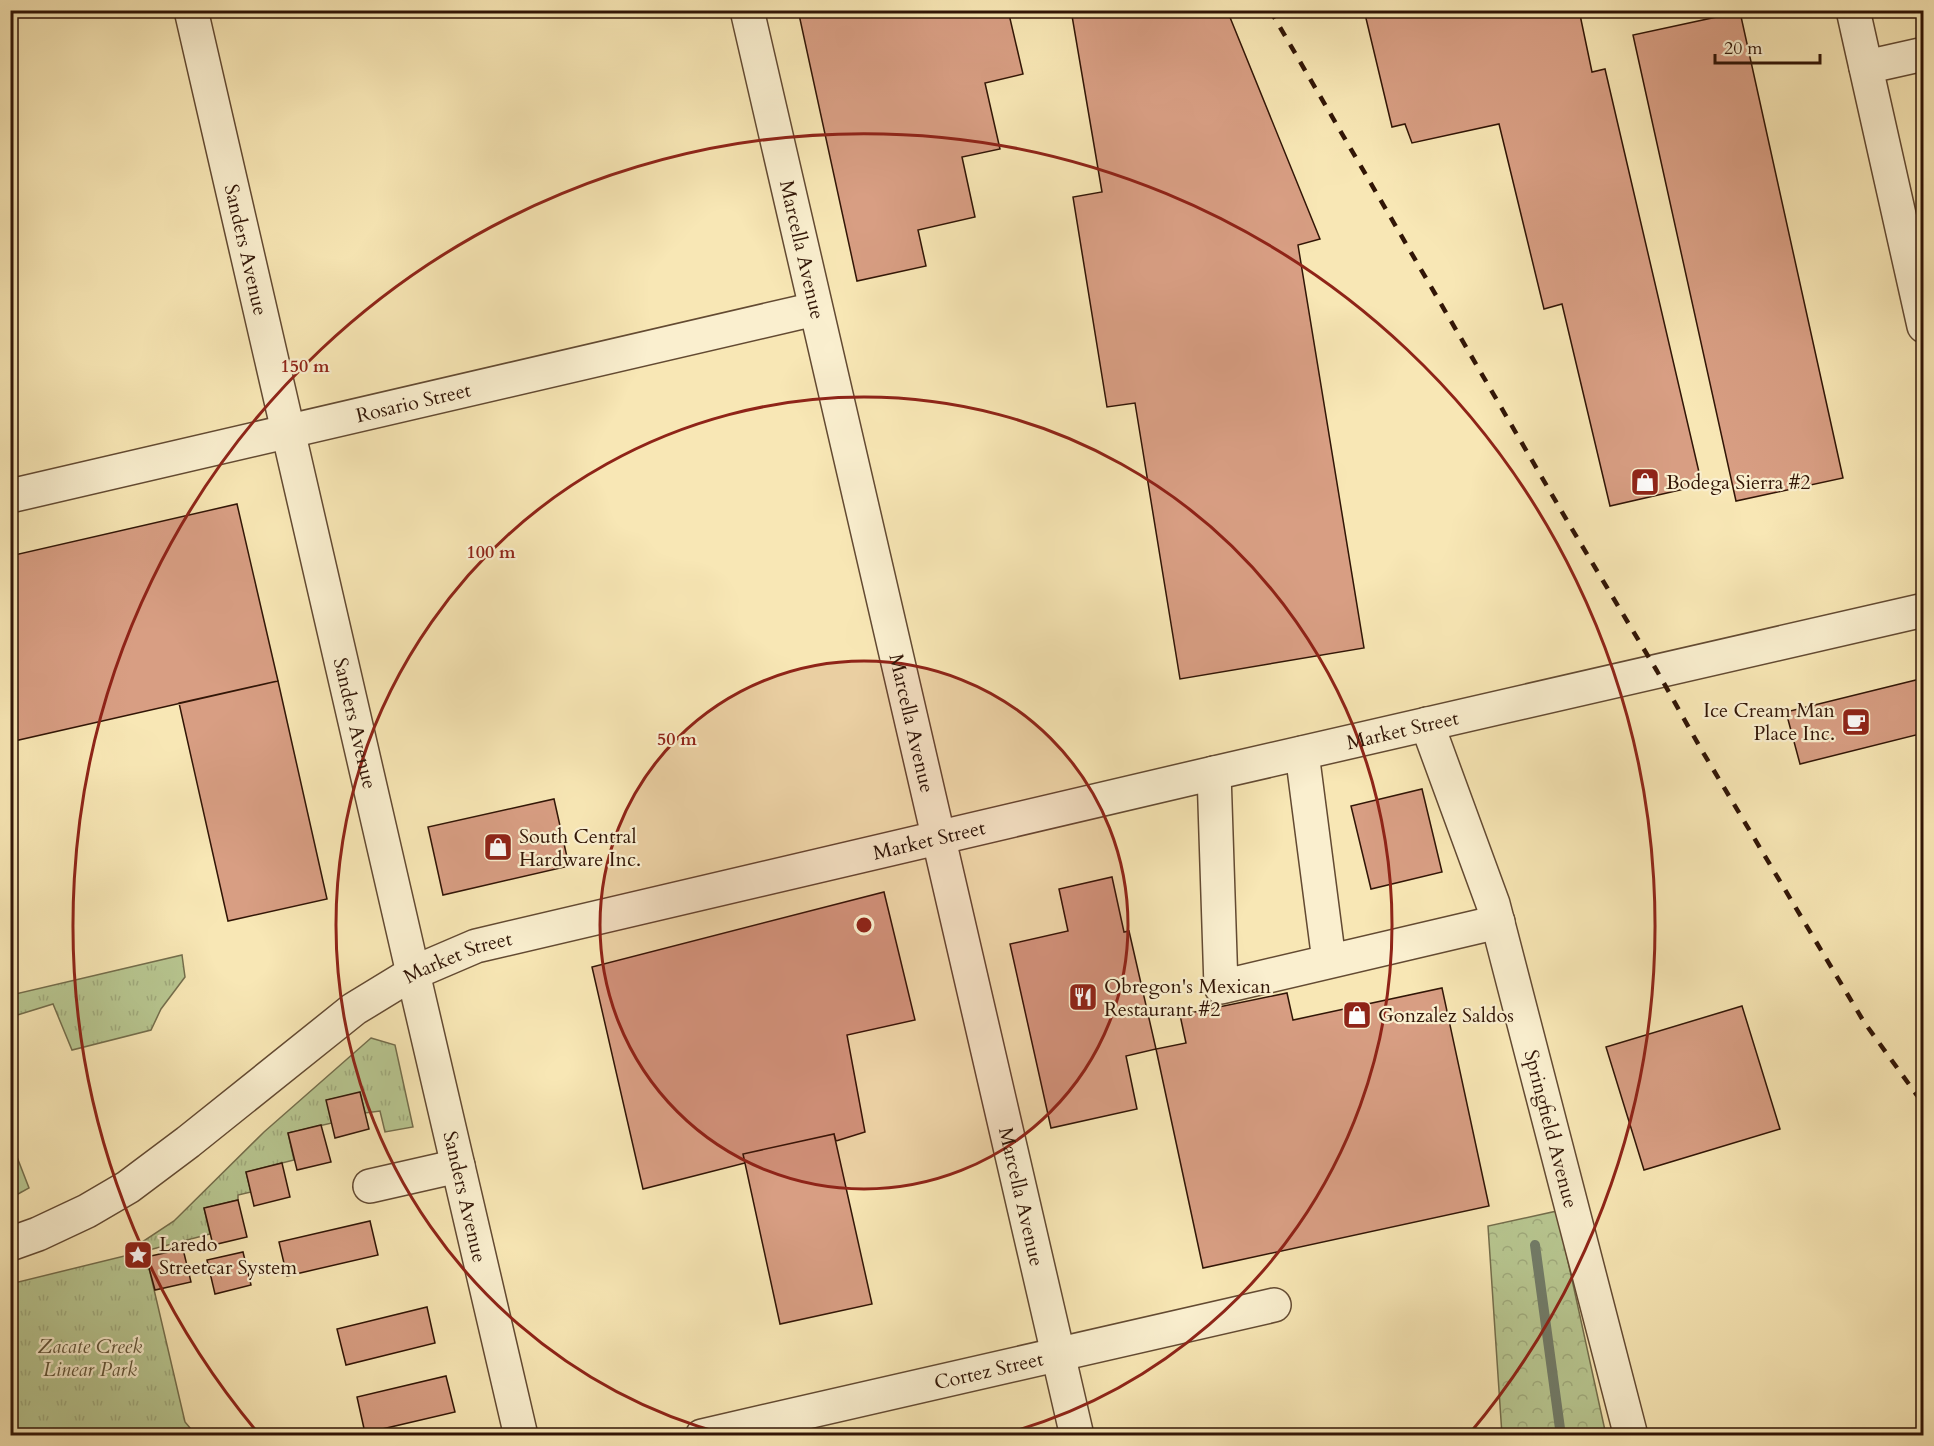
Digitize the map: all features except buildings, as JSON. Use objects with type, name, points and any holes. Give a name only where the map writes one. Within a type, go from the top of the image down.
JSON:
[{"type":"street","name":"Sanders Avenue","points":[[191,10],[521,1436]]},
{"type":"street","name":"Marcella Avenue","points":[[747,10],[1077,1436]]},
{"type":"street","points":[[1852,10],[1923,326]]},
{"type":"street","points":[[1866,68],[1923,54]]},
{"type":"street","name":"Rosario Street","points":[[10,496],[815,309]]},
{"type":"street","name":"Market Street","points":[[10,1244],[38,1234],[87,1211],[128,1187],[354,1009],[413,973],[476,946],[1923,610]]},
{"type":"street","name":"Springfield Avenue","points":[[1427,724],[1498,922],[1631,1436]]},
{"type":"street","points":[[1302,753],[1329,961]]},
{"type":"street","points":[[1214,773],[1221,987],[1498,922]]},
{"type":"street","points":[[370,1186],[458,1166]]},
{"type":"street","name":"Cortez Street","points":[[702,1436],[1274,1305]]},
{"type":"green space","points":[[182,955],[185,977],[161,1009],[151,1030],[72,1050],[53,1004],[11,1017],[11,995]]},
{"type":"green space","points":[[371,1038],[395,1045],[413,1127],[385,1132],[380,1111],[365,1113],[360,1093],[327,1100],[332,1123],[288,1133],[294,1160],[246,1172],[251,1192],[238,1195],[238,1200],[204,1208],[210,1234],[145,1251],[142,1242],[174,1221],[264,1132]]},
{"type":"green space","points":[[10,1139],[29,1188],[11,1198],[10,1198]]},
{"type":"green space","points":[[1557,1211],[1606,1435],[1502,1435],[1488,1226]]},
{"type":"green space","name":"Zacate Creek Linear Park","points":[[145,1251],[185,1422],[196,1435],[11,1435],[10,1284]]},
{"type":"waterway","points":[[1535,1245],[1561,1436]]},
{"type":"railway","points":[[1270,10],[1701,749],[1864,1022],[1924,1105]]},
{"type":"place","name":"Bodega Sierra #2","points":[[1645,482]]},
{"type":"place","name":"Ice Cream Man Place Inc.","points":[[1856,722]]},
{"type":"place","name":"South Central Hardware Inc.","points":[[498,847]]},
{"type":"place","name":"Obregon's Mexican Restaurant #2","points":[[1083,997]]},
{"type":"place","name":"Gonzalez Saldos","points":[[1357,1015]]},
{"type":"place","name":"Laredo Streetcar System","points":[[138,1255]]}]
